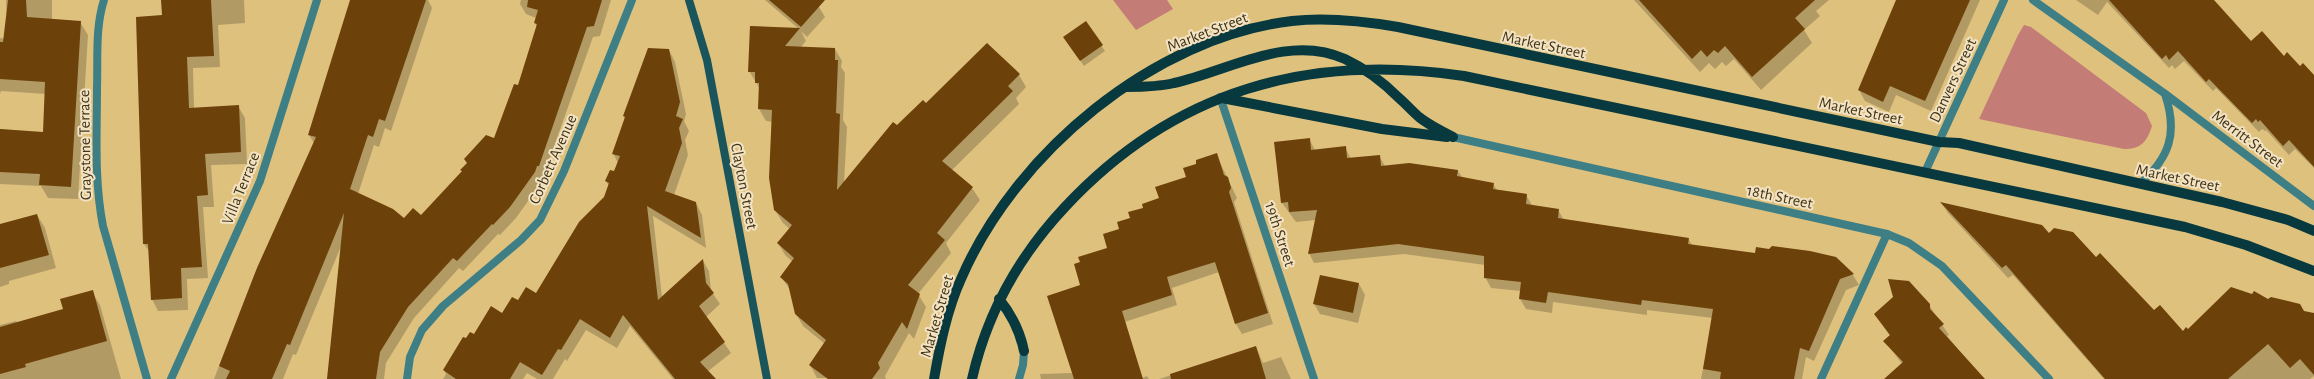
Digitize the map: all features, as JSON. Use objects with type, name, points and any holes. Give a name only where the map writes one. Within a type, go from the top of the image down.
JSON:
[{"type":"main road","name":"Clayton Street","points":[[689,0],[707,60],[767,379]]},
{"type":"main road","name":"Market Street","points":[[934,379],[943,333],[960,279],[977,245],[996,216],[1041,159],[1095,109],[1126,87],[1189,51],[1260,27],[1304,21],[1360,20],[1939,142],[1958,143],[2255,210],[2314,231]]},
{"type":"main road","points":[[1126,87],[1153,87],[1175,83],[1264,55],[1295,50],[1326,53],[1344,59],[1363,69],[1398,96],[1418,116],[1453,137]]},
{"type":"main road","points":[[972,379],[987,328],[999,299],[1032,244],[1100,171],[1156,130],[1220,97],[1277,81],[1307,75],[1363,69],[1428,71],[1464,76],[2185,227],[2246,245],[2314,271]]},
{"type":"main road","points":[[1220,97],[1382,129],[1453,137]]},
{"type":"main road","points":[[999,299],[1012,315],[1020,333],[1024,351]]},
{"type":"street","name":"Graystone Terrace","points":[[104,0],[99,24],[98,45],[96,163],[99,207],[103,226],[147,379]]},
{"type":"street","name":"Villa Terrace","points":[[171,379],[260,182],[317,0]]},
{"type":"street","name":"Corbett Avenue","points":[[407,379],[410,357],[422,330],[443,306],[521,240],[540,220],[564,171],[632,0]]},
{"type":"street","name":"Danvers Street","points":[[1925,172],[2004,0]]},
{"type":"street","name":"Merritt Street","points":[[2033,0],[2164,93],[2314,206]]},
{"type":"street","points":[[2140,184],[2153,171],[2163,157],[2169,144],[2172,128],[2170,110],[2164,93]]},
{"type":"street","name":"19th Street","points":[[1220,97],[1314,379]]},
{"type":"street","name":"18th Street","points":[[1453,137],[1887,234],[1909,244],[1942,266],[2049,379]]},
{"type":"street","points":[[1821,379],[1887,234]]},
{"type":"street","points":[[1019,379],[1023,365],[1024,351]]},
{"type":"shaded area","points":[[1113,0],[1167,0],[1173,9],[1136,30]]},
{"type":"shaded area","points":[[2024,25],[2031,27],[2146,113],[2152,126],[2148,136],[2142,144],[2135,148],[2124,149],[1979,119]]},
{"type":"building","points":[[8,0],[26,0],[27,17],[81,21],[71,187],[39,185],[40,174],[0,172],[0,129],[43,132],[45,82],[0,79],[0,42],[3,42]]},
{"type":"building","points":[[161,0],[211,0],[214,56],[187,57],[189,108],[239,105],[241,152],[205,154],[208,195],[197,196],[202,267],[181,268],[182,298],[151,300],[148,244],[143,244],[136,17],[162,15]]},
{"type":"building","points":[[350,0],[426,0],[385,121],[379,119],[373,137],[368,135],[350,189],[393,209],[404,218],[413,208],[421,215],[462,171],[460,170],[467,163],[464,159],[486,135],[494,138],[514,84],[518,85],[537,24],[534,23],[538,10],[527,7],[528,0],[602,0],[594,26],[587,27],[539,166],[537,166],[535,172],[510,207],[457,261],[453,258],[408,307],[380,352],[376,379],[327,379],[344,213],[290,345],[287,344],[272,379],[226,379],[230,371],[219,366],[257,268],[316,137],[308,135]]},
{"type":"building","points":[[769,0],[825,0],[801,27]]},
{"type":"building","points":[[1639,0],[1815,0],[1795,18],[1805,29],[1752,77],[1725,46],[1718,53],[1714,50],[1707,57],[1701,50],[1692,59]]},
{"type":"building","points":[[1896,0],[1970,0],[1925,101],[1890,86],[1883,102],[1858,90]]},
{"type":"building","points":[[2109,0],[2214,0],[2251,41],[2262,31],[2284,56],[2287,52],[2300,66],[2303,63],[2314,75],[2314,167],[2289,140],[2283,146],[2260,120],[2258,122],[2256,119],[2252,123],[2209,79],[2206,82],[2178,51],[2169,60],[2166,55],[2162,59]]},
{"type":"building","points":[[1086,21],[1103,45],[1080,61],[1063,37]]},
{"type":"building","points":[[750,26],[800,28],[785,46],[835,48],[835,60],[838,60],[836,113],[840,114],[837,190],[893,122],[897,125],[923,100],[926,103],[987,43],[1020,74],[1008,86],[1013,91],[942,161],[973,187],[937,233],[945,240],[908,285],[920,294],[907,329],[902,322],[878,363],[880,368],[872,379],[828,379],[809,365],[826,340],[795,314],[788,284],[780,277],[794,258],[777,243],[792,225],[774,210],[769,178],[772,110],[758,109],[759,83],[755,83],[755,72],[748,72]]},
{"type":"building","points":[[648,48],[669,49],[680,102],[676,116],[683,119],[679,128],[682,143],[665,191],[696,202],[701,238],[647,206],[658,300],[703,259],[706,283],[714,293],[699,306],[725,342],[700,362],[716,379],[675,379],[623,315],[610,338],[580,319],[561,350],[558,349],[542,375],[520,362],[510,379],[456,379],[443,370],[463,337],[466,338],[470,332],[474,334],[491,306],[502,313],[512,297],[518,300],[526,287],[536,293],[579,222],[604,197],[609,183],[605,181],[610,170],[614,171],[620,156],[612,154],[625,117],[623,116]]},
{"type":"building","points":[[1310,138],[1311,150],[1346,146],[1347,158],[1380,155],[1381,166],[1409,163],[1458,170],[1457,176],[1494,183],[1493,189],[1527,194],[1526,204],[1559,209],[1558,218],[1689,238],[1688,244],[1755,253],[1756,247],[1769,249],[1772,246],[1810,251],[1836,257],[1854,274],[1840,279],[1809,351],[1800,348],[1794,379],[1720,379],[1721,372],[1703,369],[1713,309],[1642,300],[1641,305],[1548,292],[1546,303],[1519,299],[1521,282],[1484,278],[1484,256],[1398,244],[1308,254],[1317,210],[1289,212],[1288,202],[1281,203],[1274,142]]},
{"type":"building","points":[[1217,153],[1224,175],[1228,177],[1231,188],[1229,192],[1268,313],[1235,324],[1215,262],[1167,277],[1172,295],[1122,311],[1143,379],[1074,379],[1047,296],[1080,285],[1074,264],[1080,262],[1078,257],[1107,248],[1103,234],[1119,229],[1117,222],[1130,218],[1128,212],[1143,208],[1142,204],[1159,198],[1155,187],[1186,177],[1183,168],[1196,164],[1196,160]]},
{"type":"building","points":[[1940,202],[2042,225],[2049,233],[2054,228],[2073,232],[2096,257],[2100,253],[2154,310],[2160,305],[2183,331],[2186,327],[2188,329],[2231,287],[2252,294],[2254,291],[2268,299],[2271,297],[2300,304],[2304,311],[2314,313],[2314,375],[2300,359],[2290,368],[2268,344],[2228,379],[2105,379],[2006,265],[2002,268]]},
{"type":"building","points":[[37,214],[49,255],[0,268],[0,224]]},
{"type":"building","points":[[1320,275],[1359,283],[1353,313],[1313,304]]},
{"type":"building","points":[[1888,279],[1909,281],[1930,304],[1930,309],[1944,324],[1939,328],[1985,379],[1884,379],[1903,362],[1883,341],[1890,335],[1874,314],[1893,297]]},
{"type":"building","points":[[93,290],[107,341],[25,364],[26,367],[0,374],[0,327],[63,309],[60,299]]},
{"type":"building","points":[[1256,346],[1266,379],[1171,379],[1170,374]]}]
